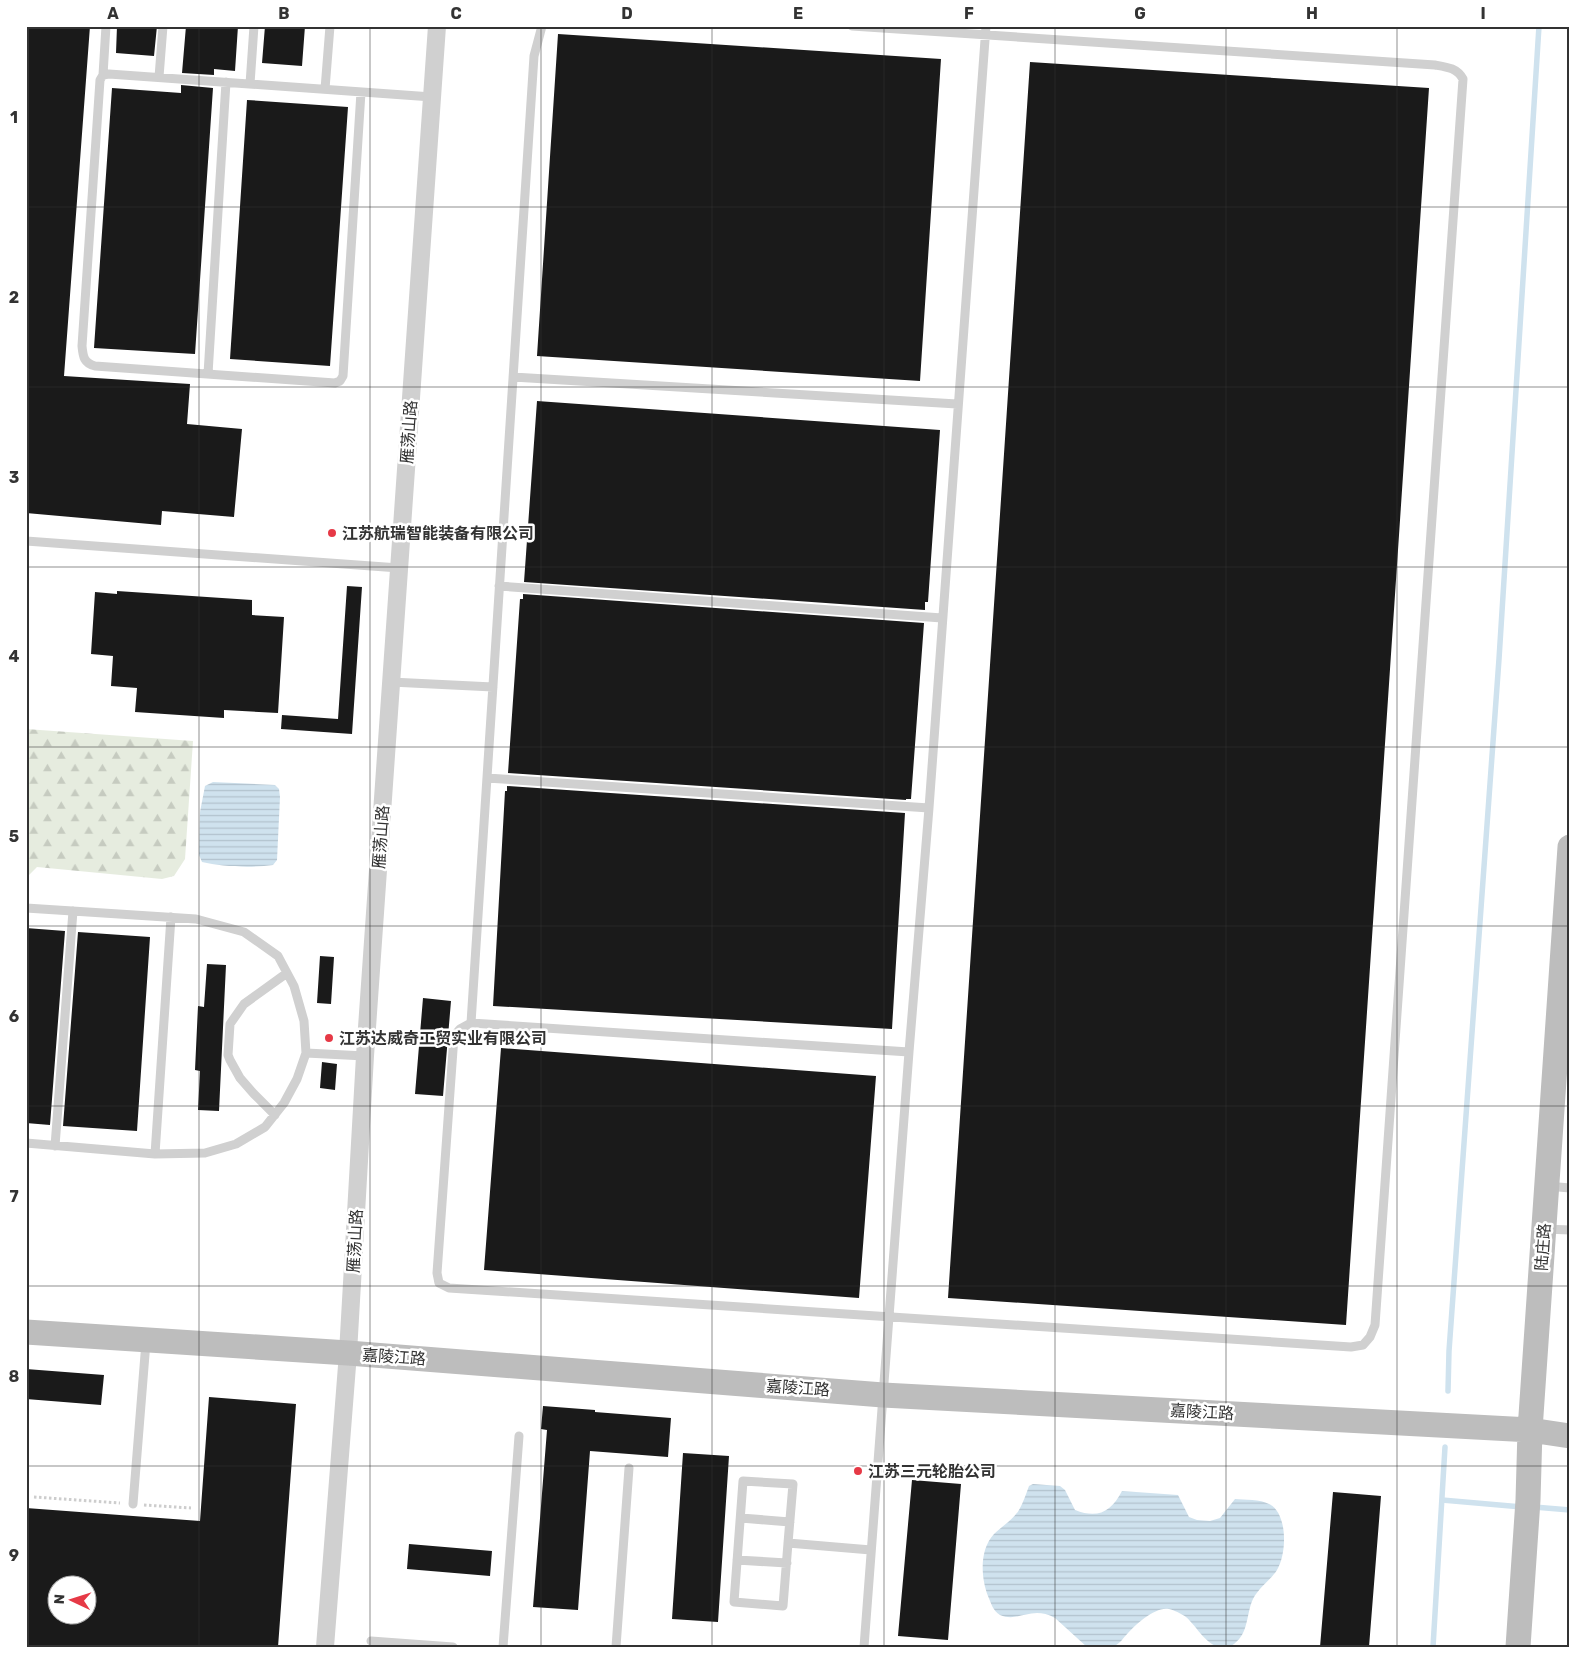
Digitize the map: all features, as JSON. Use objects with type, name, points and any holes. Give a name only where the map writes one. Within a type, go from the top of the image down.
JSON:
[{"type":"street","name":"雁荡山路","points":[[325,1647],[348,1353],[391,682],[437,26]]},
{"type":"street","name":"陆庄路","points":[[1518,1647],[1544,1229],[1558,1187],[1570,846]]},
{"type":"street","name":"嘉陵江路","points":[[26,1332],[348,1353],[883,1395],[1530,1430],[1570,1436]]},
{"type":"lane","points":[[106,26],[103,75],[100,80],[82,346],[83,358],[89,364],[96,366],[335,383],[340,380],[343,376],[361,92]]},
{"type":"lane","points":[[159,77],[163,26]]},
{"type":"lane","points":[[250,84],[254,26]]},
{"type":"lane","points":[[326,89],[330,26]]},
{"type":"lane","points":[[472,1023],[534,56],[542,26]]},
{"type":"lane","points":[[852,26],[986,30],[1435,65],[1459,72],[1463,80],[1376,1324],[1370,1337],[1363,1345],[1351,1347],[449,1288],[439,1283],[437,1272],[454,1036],[460,1029],[472,1023],[909,1052]]},
{"type":"lane","points":[[864,1647],[929,808],[986,30]]},
{"type":"lane","points":[[103,75],[159,77],[432,97]]},
{"type":"lane","points":[[208,374],[226,82]]},
{"type":"lane","points":[[513,377],[958,404]]},
{"type":"lane","points":[[26,541],[399,568]]},
{"type":"lane","points":[[499,586],[942,618]]},
{"type":"lane","points":[[391,682],[493,687]]},
{"type":"lane","points":[[487,778],[929,808]]},
{"type":"lane","points":[[26,908],[196,919],[244,932],[278,956],[294,986],[304,1020],[306,1053],[296,1079],[284,1103],[275,1115],[265,1127],[236,1144],[206,1153],[155,1154],[26,1143]]},
{"type":"lane","points":[[55,1146],[73,911]]},
{"type":"lane","points":[[155,1154],[171,917]]},
{"type":"lane","points":[[275,1115],[245,1084],[230,1060],[228,1055],[230,1024],[244,1004],[287,973]]},
{"type":"lane","points":[[306,1053],[366,1056]]},
{"type":"lane","points":[[1544,1229],[1570,1230]]},
{"type":"lane","points":[[133,1504],[146,1340]]},
{"type":"lane","points":[[503,1647],[519,1436]]},
{"type":"lane","points":[[616,1647],[629,1468]]},
{"type":"lane","points":[[744,1481],[793,1484],[790,1522],[783,1606],[734,1602],[744,1481]]},
{"type":"lane","points":[[740,1518],[790,1522]]},
{"type":"lane","points":[[788,1544],[871,1550]]},
{"type":"lane","points":[[737,1560],[787,1563]]},
{"type":"lane","points":[[371,1641],[453,1647]]},
{"type":"path","points":[[34,1497],[191,1508]]},
{"type":"green space","points":[[26,729],[193,741],[185,859],[174,876],[162,879],[37,867],[26,878]]},
{"type":"water","points":[[213,782],[275,785],[279,789],[277,860],[273,865],[238,866],[202,862],[199,855],[200,812],[205,786]]},
{"type":"water","points":[[1033,1484],[1060,1486],[1065,1490],[1075,1510],[1090,1514],[1103,1512],[1108,1509],[1122,1491],[1178,1495],[1189,1517],[1210,1521],[1220,1518],[1235,1499],[1265,1502],[1275,1509],[1280,1516],[1284,1534],[1283,1554],[1277,1570],[1253,1599],[1245,1629],[1239,1640],[1234,1644],[1226,1647],[1213,1645],[1186,1617],[1173,1610],[1164,1609],[1152,1613],[1141,1621],[1116,1645],[1111,1647],[1087,1647],[1055,1618],[1047,1614],[1032,1613],[1013,1617],[1000,1615],[994,1609],[988,1596],[983,1573],[986,1548],[994,1534],[1017,1514],[1029,1486]]},
{"type":"building","points":[[26,26],[90,26],[64,376],[190,384],[187,424],[242,429],[234,517],[162,511],[161,525],[26,513]]},
{"type":"building","points":[[117,26],[157,26],[154,56],[116,53]]},
{"type":"building","points":[[186,26],[238,26],[235,71],[214,69],[214,75],[182,73]]},
{"type":"building","points":[[265,26],[305,26],[302,66],[262,63]]},
{"type":"building","points":[[558,34],[941,59],[920,381],[537,356]]},
{"type":"building","points":[[1030,62],[1429,88],[1346,1325],[948,1298]]},
{"type":"building","points":[[181,85],[213,88],[195,354],[94,348],[112,88],[181,93]]},
{"type":"building","points":[[247,100],[348,107],[330,366],[230,359]]},
{"type":"building","points":[[537,401],[940,430],[928,602],[925,602],[925,610],[524,582]]},
{"type":"building","points":[[347,586],[362,587],[352,734],[281,729],[282,715],[338,719]]},
{"type":"building","points":[[117,591],[252,600],[252,615],[284,617],[278,713],[224,710],[224,718],[135,712],[137,688],[111,686],[113,656],[91,654],[95,592],[117,594]]},
{"type":"building","points":[[523,594],[924,623],[911,799],[508,773],[520,599],[523,599]]},
{"type":"building","points":[[507,786],[905,813],[892,1029],[493,1006],[505,791],[507,791]]},
{"type":"building","points":[[26,928],[65,931],[50,1125],[26,1123]]},
{"type":"building","points":[[78,932],[150,937],[137,1131],[63,1126]]},
{"type":"building","points":[[320,956],[334,957],[331,1004],[317,1003]]},
{"type":"building","points":[[207,964],[226,965],[219,1111],[198,1110],[200,1071],[195,1070],[198,1006],[204,1007]]},
{"type":"building","points":[[423,998],[451,1001],[443,1096],[415,1094]]},
{"type":"building","points":[[501,1048],[876,1076],[859,1298],[484,1270]]},
{"type":"building","points":[[322,1062],[337,1064],[335,1090],[320,1088]]},
{"type":"building","points":[[26,1369],[104,1375],[101,1405],[26,1399]]},
{"type":"building","points":[[209,1397],[296,1404],[278,1647],[26,1647],[26,1508],[200,1521]]},
{"type":"building","points":[[543,1406],[671,1418],[668,1457],[590,1451],[578,1610],[533,1607],[547,1430],[541,1429]]},
{"type":"building","points":[[683,1453],[729,1456],[718,1622],[672,1619]]},
{"type":"building","points":[[912,1480],[961,1484],[948,1640],[898,1636]]},
{"type":"building","points":[[1333,1492],[1381,1496],[1369,1647],[1320,1647]]},
{"type":"building","points":[[409,1544],[492,1551],[490,1576],[407,1569]]},
{"type":"waterway","points":[[1448,1391],[1449,1351],[1499,659],[1539,26]]},
{"type":"waterway","points":[[1433,1647],[1445,1447]]},
{"type":"waterway","points":[[1442,1500],[1522,1507]]},
{"type":"waterway","points":[[1534,1507],[1570,1510]]},
{"type":"place","name":"江苏航瑞智能装备有限公司","points":[[332,533]]},
{"type":"place","name":"江苏达威奇工贸实业有限公司","points":[[329,1038]]},
{"type":"place","name":"江苏三元轮胎公司","points":[[858,1471]]}]
